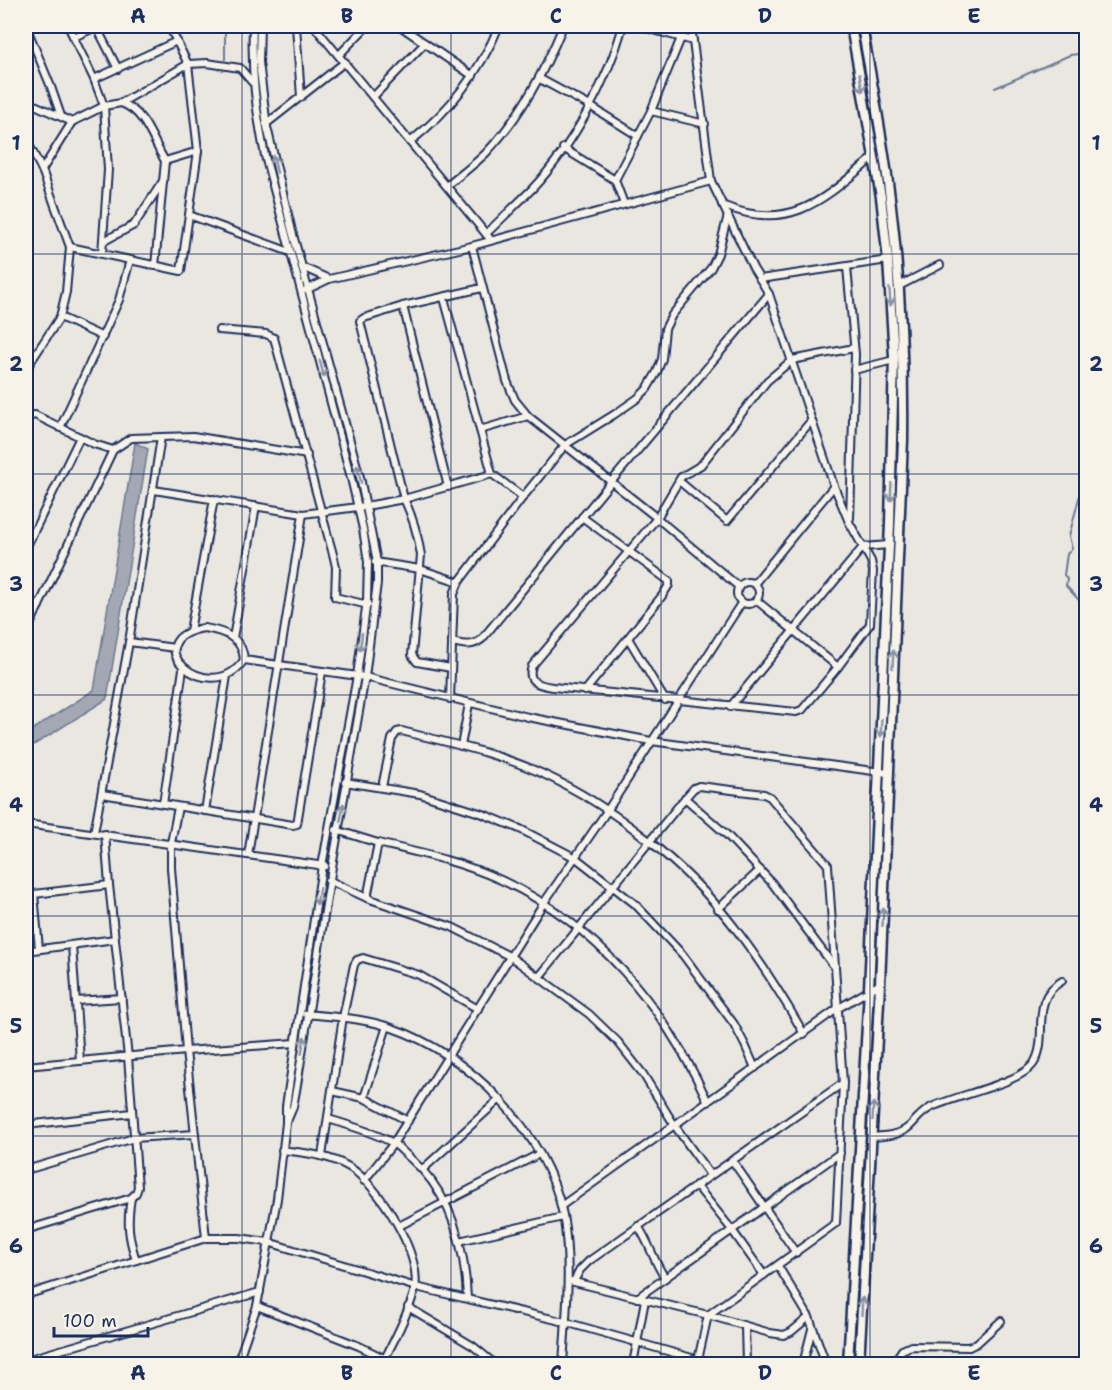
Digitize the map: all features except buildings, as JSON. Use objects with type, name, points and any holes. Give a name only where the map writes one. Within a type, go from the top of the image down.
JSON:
[{"type":"main road","points":[[851,26],[874,157],[888,260],[894,360],[880,984],[858,1365]]},
{"type":"main road","points":[[848,1365],[903,440],[904,374],[899,286],[890,197],[862,26]]},
{"type":"street","points":[[26,26],[61,116]]},
{"type":"street","points":[[68,26],[104,106],[108,170],[102,253]]},
{"type":"street","points":[[74,37],[97,26],[118,69]]},
{"type":"street","points":[[70,247],[182,271],[198,151],[188,64],[170,26]]},
{"type":"street","points":[[237,1365],[257,1306],[277,1198],[286,1106],[322,866],[357,676],[366,605],[368,562],[321,334],[302,267],[272,189],[253,82],[253,26]]},
{"type":"street","points":[[260,26],[260,62],[266,124],[280,186],[290,252],[314,337],[347,432],[366,506],[377,562],[365,677],[293,1107],[286,1123]]},
{"type":"street","points":[[296,26],[301,97]]},
{"type":"street","points":[[314,26],[491,240]]},
{"type":"street","points":[[339,55],[367,26]]},
{"type":"street","points":[[400,26],[473,76]]},
{"type":"street","points":[[410,142],[451,104],[473,76],[500,26]]},
{"type":"street","points":[[447,186],[490,148],[521,110],[540,80],[563,26]]},
{"type":"street","points":[[486,234],[533,188],[563,148],[590,106],[608,71],[623,26]]},
{"type":"street","points":[[639,26],[693,41]]},
{"type":"street","points":[[691,26],[711,181],[769,294],[792,360],[811,421],[834,486],[849,522],[871,561],[873,571],[870,624],[802,710],[792,712],[537,685],[529,673],[532,666],[657,518],[679,481],[686,473],[701,465],[767,381],[792,360],[854,348]]},
{"type":"street","points":[[615,180],[651,111],[681,38]]},
{"type":"street","points":[[94,80],[177,41]]},
{"type":"street","points":[[373,97],[425,43]]},
{"type":"street","points":[[266,124],[345,62]]},
{"type":"street","points":[[42,170],[72,122],[104,106],[121,103],[188,64],[215,63],[240,68],[253,82]]},
{"type":"street","points":[[540,80],[590,106],[638,136]]},
{"type":"street","points":[[255,98],[263,97]]},
{"type":"street","points":[[26,101],[72,122]]},
{"type":"street","points":[[121,103],[129,106],[139,115],[165,161],[155,266]]},
{"type":"street","points":[[651,111],[705,124]]},
{"type":"street","points":[[262,141],[269,138]]},
{"type":"street","points":[[26,139],[42,170],[70,247],[66,292],[60,317],[26,369]]},
{"type":"street","points":[[563,148],[615,180],[624,204]]},
{"type":"street","points":[[165,161],[198,151]]},
{"type":"street","points":[[722,205],[768,216],[806,208],[828,195],[874,157]]},
{"type":"street","points":[[104,241],[134,225],[164,180]]},
{"type":"street","points":[[301,292],[329,279],[472,246],[711,181]]},
{"type":"street","points":[[272,189],[280,186]]},
{"type":"street","points":[[189,215],[290,252]]},
{"type":"street","points":[[450,699],[454,594],[459,582],[523,497],[566,446],[630,404],[647,389],[662,359],[665,329],[668,322],[711,268],[718,254],[728,215]]},
{"type":"street","points":[[472,246],[507,381],[516,400],[528,416],[657,518],[739,587]]},
{"type":"street","points":[[60,428],[119,300],[130,260]]},
{"type":"street","points":[[760,279],[888,260]]},
{"type":"street","points":[[899,286],[940,265]]},
{"type":"street","points":[[302,267],[329,279]]},
{"type":"street","points":[[847,267],[854,348],[849,522]]},
{"type":"street","points":[[451,668],[417,662],[412,656],[422,555],[411,513],[404,499],[360,321],[403,306],[482,288]]},
{"type":"street","points":[[452,642],[475,645],[482,639],[769,294]]},
{"type":"street","points":[[444,298],[492,474],[523,497]]},
{"type":"street","points":[[403,306],[448,487]]},
{"type":"street","points":[[60,317],[103,337]]},
{"type":"street","points":[[219,330],[266,334],[274,338],[336,567],[334,597],[374,606]]},
{"type":"street","points":[[314,337],[321,334]]},
{"type":"street","points":[[854,370],[894,360]]},
{"type":"street","points":[[26,417],[35,415],[113,450]]},
{"type":"street","points":[[480,430],[528,416]]},
{"type":"street","points":[[679,481],[727,521],[811,421]]},
{"type":"street","points":[[340,434],[347,432]]},
{"type":"street","points":[[26,633],[113,450],[131,438],[193,436],[307,455]]},
{"type":"street","points":[[26,548],[80,437]]},
{"type":"street","points":[[94,833],[129,642],[161,437]]},
{"type":"street","points":[[154,489],[303,514],[404,499],[492,474]]},
{"type":"street","points":[[754,584],[834,486]]},
{"type":"street","points":[[190,631],[214,498]]},
{"type":"street","points":[[233,638],[256,506]]},
{"type":"street","points":[[248,855],[303,514]]},
{"type":"street","points":[[582,517],[669,581],[662,596],[585,691]]},
{"type":"street","points":[[730,707],[863,547],[889,545]]},
{"type":"street","points":[[368,562],[420,569],[459,582]]},
{"type":"street","points":[[747,582],[754,584],[759,593],[756,600],[747,604],[742,602],[737,593],[739,587],[747,582]]},
{"type":"street","points":[[26,598],[39,606]]},
{"type":"street","points":[[756,600],[838,667]]},
{"type":"street","points":[[364,1181],[408,1121],[543,904],[607,811],[742,602]]},
{"type":"street","points":[[204,628],[216,630],[233,638],[241,646],[243,660],[238,669],[227,676],[204,677],[183,669],[177,662],[175,648],[182,636],[190,631],[204,628]]},
{"type":"street","points":[[628,638],[665,700]]},
{"type":"street","points":[[129,642],[175,648]]},
{"type":"street","points":[[243,660],[365,677],[469,704],[651,741],[883,772]]},
{"type":"street","points":[[163,804],[183,669]]},
{"type":"street","points":[[102,794],[297,824],[322,672]]},
{"type":"street","points":[[205,811],[227,676]]},
{"type":"street","points":[[461,746],[469,704]]},
{"type":"street","points":[[347,730],[356,732]]},
{"type":"street","points":[[382,787],[392,739],[397,732],[402,731],[504,759],[540,773],[576,791],[649,842],[683,872],[734,926],[776,986],[804,1034]]},
{"type":"street","points":[[338,781],[420,794],[483,814],[520,829],[576,858],[650,918],[682,955],[734,1024],[755,1068]]},
{"type":"street","points":[[539,977],[694,788],[704,786],[764,794],[774,801],[828,865],[843,1083],[836,1223],[708,1315],[698,1360]]},
{"type":"street","points":[[685,798],[727,835],[760,870],[809,930],[834,967]]},
{"type":"street","points":[[178,807],[171,843],[171,868],[186,1051],[206,1238]]},
{"type":"street","points":[[26,824],[332,867]]},
{"type":"street","points":[[329,828],[472,868],[511,885],[579,928],[606,951],[666,1025],[690,1062],[708,1102]]},
{"type":"street","points":[[26,1230],[131,1197],[136,1193],[138,1187],[128,1057],[105,834]]},
{"type":"street","points":[[368,898],[378,843]]},
{"type":"street","points":[[718,909],[760,870]]},
{"type":"street","points":[[321,877],[368,898],[452,927],[511,957],[589,1014],[618,1042],[643,1074],[675,1126],[710,1175]]},
{"type":"street","points":[[26,895],[109,885]]},
{"type":"street","points":[[34,894],[39,949]]},
{"type":"street","points":[[26,951],[115,939]]},
{"type":"street","points":[[311,940],[320,942]]},
{"type":"street","points":[[72,945],[80,1061]]},
{"type":"street","points":[[322,1156],[343,1017],[357,960],[363,958],[419,975],[478,1009]]},
{"type":"street","points":[[305,981],[313,982]]},
{"type":"street","points":[[871,1137],[896,1135],[904,1131],[931,1107],[1005,1081],[1030,1069],[1041,1051],[1040,1022],[1047,998],[1054,986],[1062,981]]},
{"type":"street","points":[[561,1206],[837,1009],[880,984]]},
{"type":"street","points":[[76,1001],[122,998]]},
{"type":"street","points":[[300,1014],[343,1017],[387,1026],[423,1040],[482,1082],[500,1099],[525,1131],[539,1154],[561,1206],[563,1217],[571,1281],[565,1322],[563,1365]]},
{"type":"street","points":[[364,1098],[387,1026]]},
{"type":"street","points":[[26,1066],[295,1043]]},
{"type":"street","points":[[292,1064],[300,1065]]},
{"type":"street","points":[[571,1281],[589,1261],[843,1083]]},
{"type":"street","points":[[332,1090],[364,1098],[408,1121]]},
{"type":"street","points":[[423,1169],[500,1099]]},
{"type":"street","points":[[26,1125],[132,1113]]},
{"type":"street","points":[[328,1119],[364,1130],[393,1143],[423,1169],[435,1184],[446,1203],[459,1240],[466,1268],[467,1298]]},
{"type":"street","points":[[26,1170],[134,1138],[195,1134]]},
{"type":"street","points":[[282,1150],[322,1156],[350,1167],[387,1207],[399,1226],[412,1257],[416,1287],[384,1361]]},
{"type":"street","points":[[637,1298],[840,1153]]},
{"type":"street","points":[[399,1226],[539,1154]]},
{"type":"street","points":[[732,1160],[796,1253]]},
{"type":"street","points":[[696,1185],[764,1275]]},
{"type":"street","points":[[131,1197],[128,1218],[129,1237],[136,1260]]},
{"type":"street","points":[[459,1240],[563,1217]]},
{"type":"street","points":[[638,1226],[650,1244],[654,1260],[665,1278]]},
{"type":"street","points":[[26,1292],[206,1238],[239,1238],[268,1242],[416,1287],[565,1322],[714,1365]]},
{"type":"street","points":[[778,1266],[809,1317],[826,1365]]},
{"type":"street","points":[[571,1281],[784,1335],[809,1317]]},
{"type":"street","points":[[26,1360],[260,1292]]},
{"type":"street","points":[[633,1365],[645,1300]]},
{"type":"street","points":[[257,1306],[338,1337],[396,1365]]},
{"type":"street","points":[[408,1307],[473,1346],[495,1365]]},
{"type":"street","points":[[893,1365],[902,1350],[910,1346],[969,1347],[977,1343],[1001,1321]]},
{"type":"street","points":[[745,1326],[746,1365]]},
{"type":"street","points":[[803,1365],[812,1328]]},
{"type":"shaded area","points":[[135,443],[148,449],[107,699],[26,750],[26,734],[94,690]]},
{"type":"waterway","points":[[225,26],[225,59]]},
{"type":"waterway","points":[[995,88],[1070,55],[1086,53]]},
{"type":"waterway","points":[[1086,481],[1082,487],[1069,536],[1072,549],[1067,554],[1064,575],[1067,579],[1066,586],[1079,600],[1086,602]]}]
